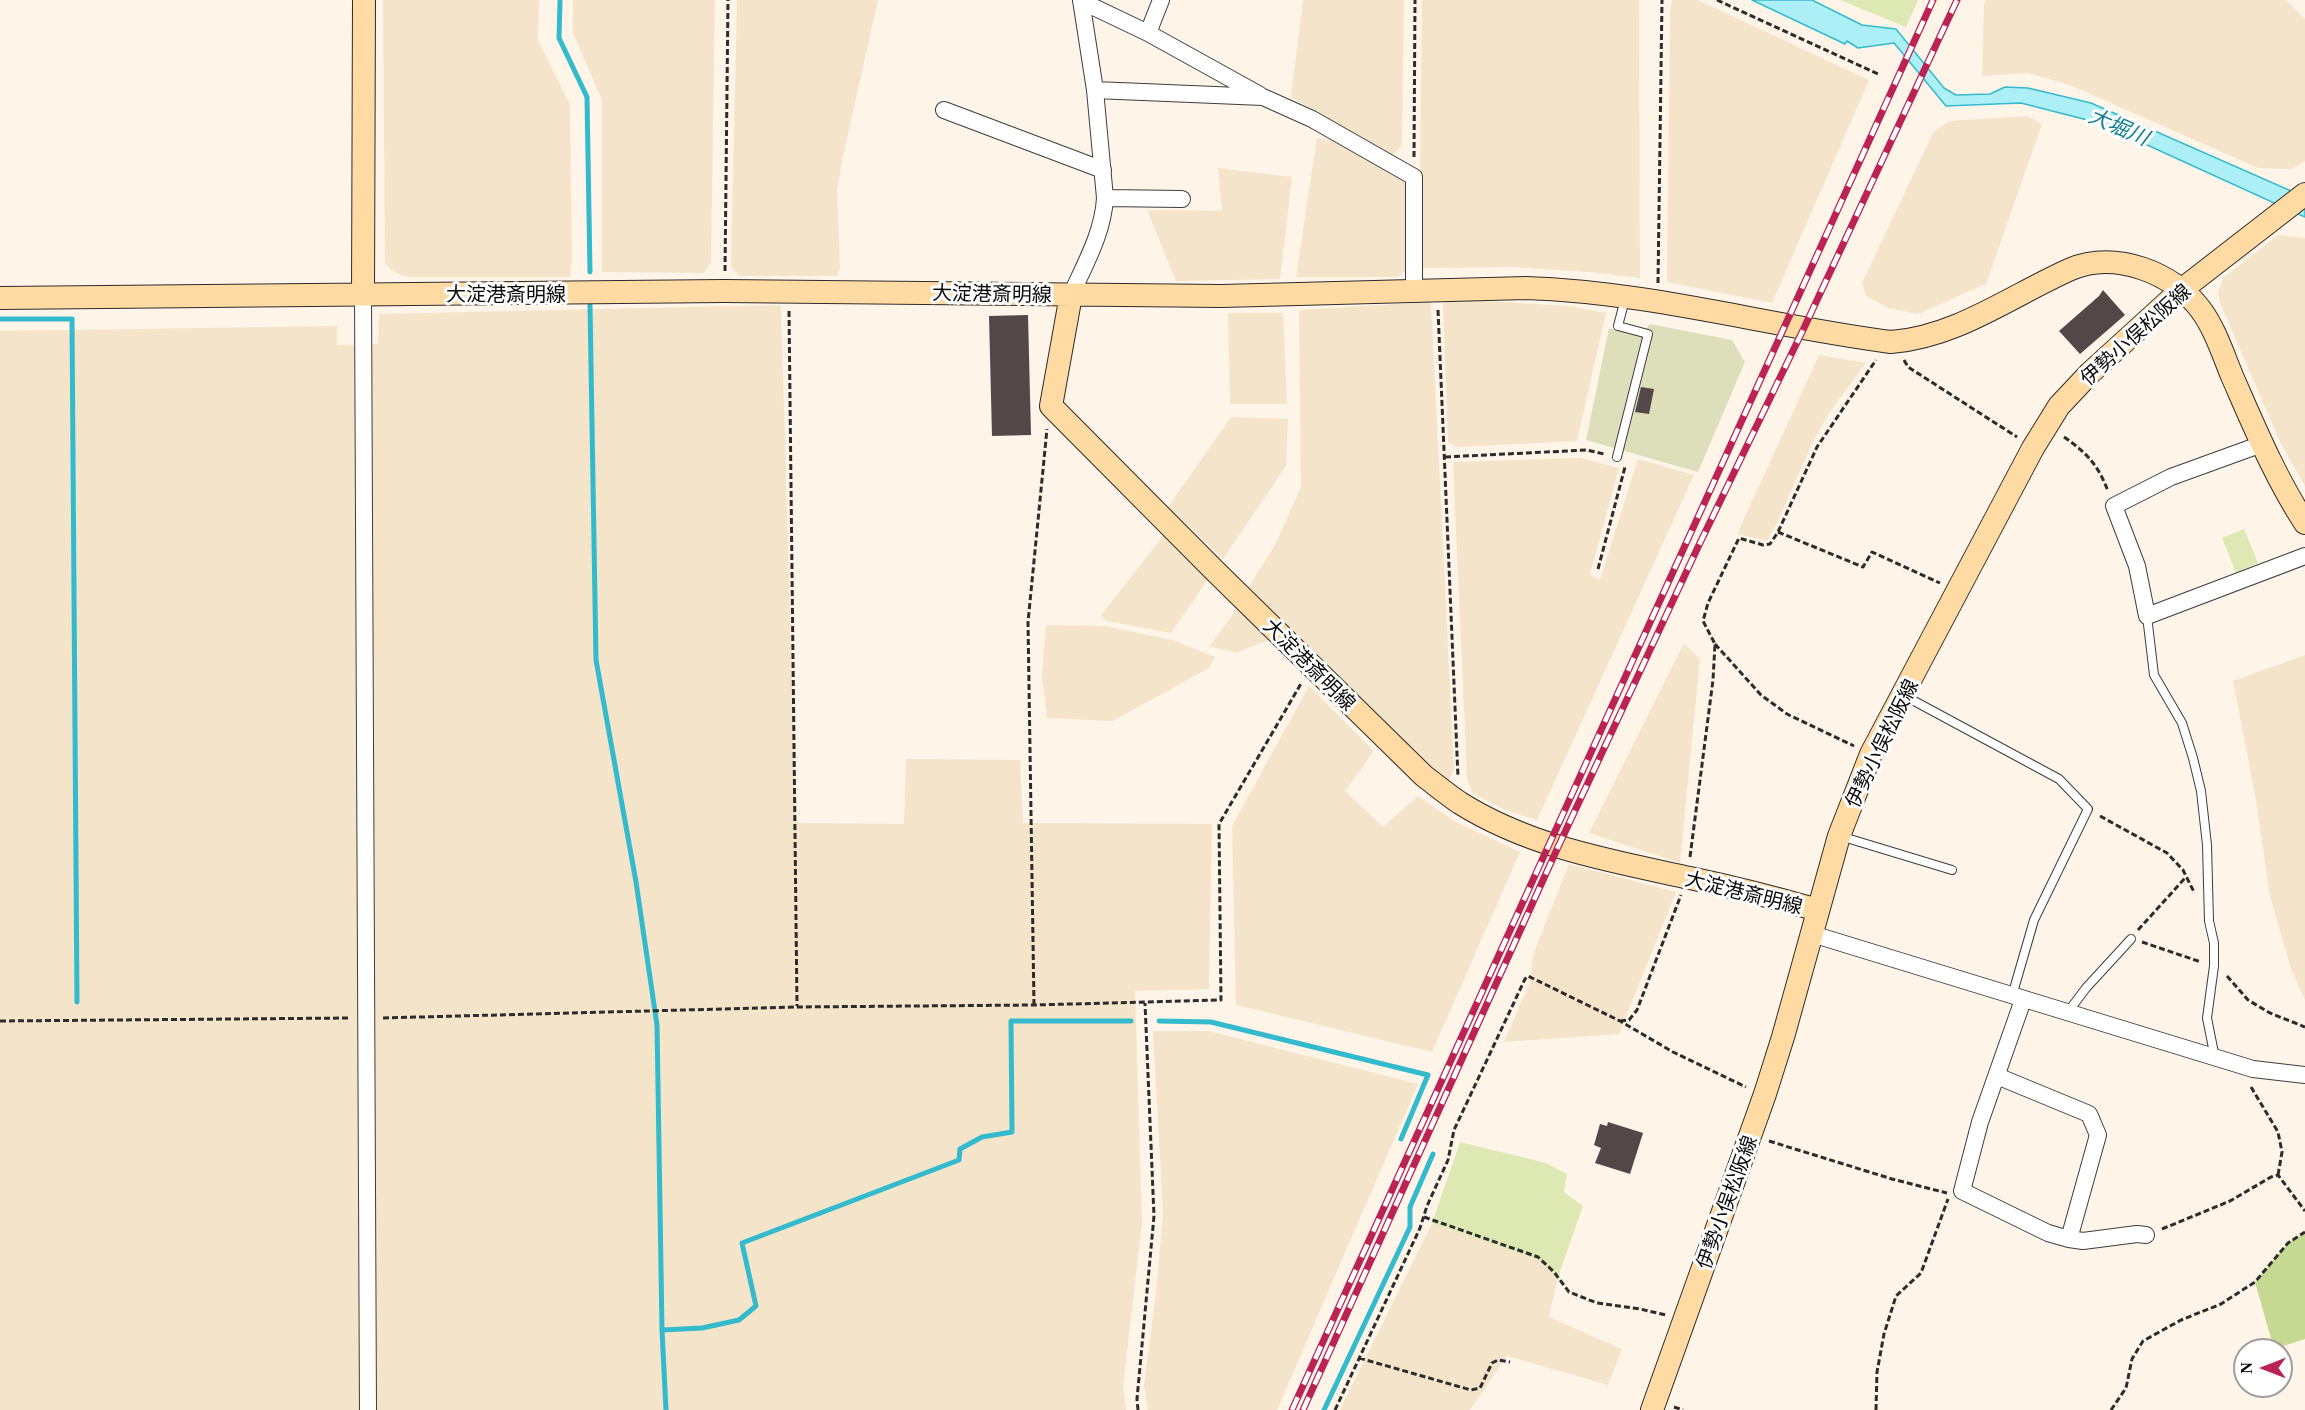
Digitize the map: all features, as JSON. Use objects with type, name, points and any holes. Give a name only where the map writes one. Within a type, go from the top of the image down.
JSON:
[{"type":"main road","points":[[363,294],[364,0]]},
{"type":"main road","name":"伊勢小俣松阪線","points":[[1652,1410],[1765,1094],[1839,836],[1871,754],[2033,448],[2069,395],[2090,373],[2180,291],[2305,194]]},
{"type":"main road","points":[[1071,295],[1299,295],[1414,289],[1564,289],[1658,301],[1891,342],[1938,334],[2076,267],[2094,264],[2144,267],[2157,273],[2180,291],[2205,316],[2262,444],[2305,523]]},
{"type":"main road","name":"大淀港斎明線","points":[[0,298],[724,291],[1071,295],[1051,406],[1406,759],[1459,803],[1512,830],[1566,850],[1611,862],[1688,877],[1818,910]]},
{"type":"street","points":[[1148,33],[1161,0]]},
{"type":"street","points":[[1081,1],[1148,33],[1263,97],[1312,119],[1414,177],[1414,289]]},
{"type":"street","points":[[1071,295],[1095,242],[1104,213],[1105,198],[1095,90],[1081,1]]},
{"type":"street","points":[[1095,90],[1263,97]]},
{"type":"street","points":[[944,110],[1103,170]]},
{"type":"street","points":[[1105,198],[1182,199]]},
{"type":"street","points":[[363,294],[369,1410]]},
{"type":"street","points":[[2262,444],[2171,477],[2114,506],[2137,566],[2147,616],[2305,556]]},
{"type":"street","points":[[1812,934],[2238,1065],[2278,1073],[2305,1075]]},
{"type":"street","points":[[2017,998],[1997,1077],[1980,1122],[1962,1191],[2048,1233],[2069,1239],[2083,1241],[2137,1234],[2146,1235]]},
{"type":"street","points":[[1997,1077],[2089,1114],[2098,1136],[2069,1239]]},
{"type":"lane","points":[[1617,457],[1648,334],[1618,326],[1626,296]]},
{"type":"lane","points":[[2147,616],[2154,675],[2182,723],[2201,791],[2207,845],[2209,921],[2214,943],[2214,963],[2207,1018],[2215,1058]]},
{"type":"lane","points":[[1902,695],[2058,779],[2088,809],[2034,920],[2017,998]]},
{"type":"lane","points":[[1839,836],[1952,870]]},
{"type":"lane","points":[[2068,1013],[2086,988],[2131,939]]},
{"type":"path","points":[[724,291],[728,0]]},
{"type":"path","points":[[1414,177],[1415,0]]},
{"type":"path","points":[[1658,301],[1662,0]]},
{"type":"path","points":[[1717,0],[1880,75]]},
{"type":"path","points":[[1437,289],[1459,803]]},
{"type":"path","points":[[789,291],[797,1007]]},
{"type":"path","points":[[1871,754],[1787,714],[1761,694],[1715,644],[1703,621],[1708,603],[1733,549],[1740,538],[1763,545],[1770,544],[1778,532],[1816,447],[1891,342],[1908,367],[2033,448]]},
{"type":"path","points":[[1034,1005],[1028,622],[1051,406]]},
{"type":"path","points":[[2047,425],[2100,469],[2114,506]]},
{"type":"path","points":[[1445,457],[1587,450],[1627,460],[1598,569]]},
{"type":"path","points":[[1778,532],[1863,567],[1872,552],[1959,591]]},
{"type":"path","points":[[1620,1021],[1629,1020],[1637,1010],[1688,877],[1713,680],[1715,644]]},
{"type":"path","points":[[0,1021],[367,1018],[797,1007],[1034,1005],[1221,1000],[1219,824],[1311,665]]},
{"type":"path","points":[[2088,809],[2167,853],[2186,877],[2209,921]]},
{"type":"path","points":[[2186,877],[2131,939],[2214,963],[2248,1000],[2270,1013],[2305,1027]]},
{"type":"path","points":[[1335,1410],[1424,1217],[1448,1160],[1454,1130],[1528,976],[1620,1021],[1672,1052],[1728,1080],[1765,1094]]},
{"type":"path","points":[[1138,1410],[1137,1400],[1154,1216],[1145,1003]]},
{"type":"path","points":[[2238,1065],[2278,1132],[2282,1152],[2278,1175],[2305,1211]]},
{"type":"path","points":[[1750,1134],[1844,1165],[1950,1194],[1921,1273],[1896,1296],[1884,1334],[1877,1372],[1876,1410]]},
{"type":"path","points":[[2146,1235],[2230,1201],[2278,1175]]},
{"type":"path","points":[[1424,1217],[1538,1257],[1554,1272],[1569,1292],[1597,1303],[1640,1309],[1684,1320]]},
{"type":"path","points":[[2111,1410],[2126,1388],[2132,1359],[2143,1341],[2181,1320],[2221,1304],[2254,1282],[2288,1243],[2305,1232]]},
{"type":"path","points":[[1359,1358],[1471,1390],[1480,1388],[1492,1363],[1498,1360],[1510,1362]]},
{"type":"shaded area","points":[[383,0],[539,0],[538,40],[570,105],[572,262],[570,277],[407,277],[392,271],[385,263]]},
{"type":"shaded area","points":[[573,0],[715,0],[711,263],[704,273],[602,272],[602,100],[573,33]]},
{"type":"shaded area","points":[[737,0],[878,0],[837,191],[840,267],[837,276],[739,276],[731,266]]},
{"type":"shaded area","points":[[1303,0],[1404,0],[1402,145],[1393,155],[1291,97]]},
{"type":"shaded area","points":[[1422,0],[1639,0],[1640,278],[1513,267],[1425,268],[1419,264]]},
{"type":"shaded area","points":[[1672,0],[1698,0],[1869,80],[1772,303],[1667,282]]},
{"type":"shaded area","points":[[1986,0],[2286,0],[2305,19],[2305,161],[2292,169],[2258,168],[2070,85],[2028,73],[1982,76]]},
{"type":"shaded area","points":[[2027,116],[2042,124],[1986,284],[1918,314],[1888,308],[1866,296],[1862,283],[1934,131],[1950,121]]},
{"type":"shaded area","points":[[1317,138],[1337,141],[1408,182],[1406,271],[1398,277],[1296,277]]},
{"type":"shaded area","points":[[1218,168],[1292,177],[1280,279],[1176,281],[1147,210],[1222,211]]},
{"type":"shaded area","points":[[2278,235],[2305,238],[2305,486],[2281,444],[2220,303],[2218,292],[2223,278]]},
{"type":"shaded area","points":[[1450,299],[1569,306],[1606,313],[1577,441],[1456,447],[1448,442],[1443,303]]},
{"type":"shaded area","points":[[1431,302],[1454,768],[1448,783],[1248,588],[1275,545],[1301,487],[1299,310]]},
{"type":"shaded area","points":[[781,305],[796,823],[904,824],[906,759],[1020,760],[1023,823],[1212,824],[1209,989],[1135,991],[1142,1223],[1123,1387],[1126,1410],[0,1410],[0,331],[337,326],[337,345],[378,344],[379,314]]},
{"type":"shaded area","points":[[1228,313],[1283,313],[1287,404],[1230,404]]},
{"type":"shaded area","points":[[1819,355],[1866,363],[1829,413],[1811,446],[1767,541],[1737,534]]},
{"type":"shaded area","points":[[1231,417],[1288,419],[1286,466],[1223,559],[1168,507]]},
{"type":"shaded area","points":[[1581,458],[1619,468],[1590,574],[1600,580],[1638,459],[1694,475],[1537,820],[1503,809],[1472,793],[1467,778],[1453,462]]},
{"type":"shaded area","points":[[1164,535],[1210,576],[1171,633],[1107,621],[1101,615]]},
{"type":"shaded area","points":[[1237,608],[1271,639],[1236,653],[1210,646]]},
{"type":"shaded area","points":[[1046,625],[1104,626],[1173,640],[1215,657],[1209,668],[1113,721],[1047,718],[1042,676]]},
{"type":"shaded area","points":[[1684,643],[1700,659],[1680,863],[1589,833]]},
{"type":"shaded area","points":[[2305,655],[2305,1000],[2291,969],[2270,896],[2256,800],[2233,681]]},
{"type":"shaded area","points":[[1309,686],[1374,751],[1345,791],[1383,827],[1418,796],[1456,822],[1520,852],[1432,1052],[1236,1005],[1232,826]]},
{"type":"shaded area","points":[[1569,864],[1676,892],[1619,1034],[1504,1042],[1530,982],[1533,955]]},
{"type":"shaded area","points":[[1153,1031],[1209,1031],[1418,1084],[1277,1410],[1148,1410],[1144,1385],[1163,1214]]},
{"type":"shaded area","points":[[1432,1223],[1541,1261],[1558,1277],[1549,1317],[1622,1349],[1608,1385],[1507,1356],[1470,1410],[1340,1410]]},
{"type":"green space","points":[[1840,0],[1918,0],[1906,27]]},
{"type":"green space","points":[[1650,324],[1732,340],[1745,362],[1698,472],[1586,440],[1609,328],[1641,336]]},
{"type":"green space","points":[[2244,529],[2258,563],[2236,573],[2222,538]]},
{"type":"green space","points":[[1460,1142],[1546,1163],[1567,1174],[1564,1192],[1583,1206],[1558,1277],[1541,1261],[1432,1223]]},
{"type":"green space","points":[[2305,1232],[2305,1339],[2293,1343],[2293,1338],[2271,1338],[2255,1282],[2288,1243]]},
{"type":"water","name":"大堀川","points":[[1752,0],[1812,0],[1862,25],[1896,29],[1944,88],[1956,95],[1990,94],[2005,87],[2028,88],[2091,103],[2305,197],[2305,217],[2099,123],[2021,103],[1946,106],[1894,43],[1858,48],[1847,41],[1845,44]]},
{"type":"building","points":[[2103,290],[2125,315],[2080,354],[2059,331]]},
{"type":"building","points":[[1028,315],[1031,435],[992,436],[989,316]]},
{"type":"building","points":[[1641,387],[1654,389],[1649,414],[1635,412]]},
{"type":"building","points":[[1608,1122],[1643,1133],[1630,1174],[1595,1163],[1601,1148],[1594,1145],[1600,1124],[1607,1126]]},
{"type":"waterway","points":[[560,0],[559,38],[587,97],[590,272]]},
{"type":"waterway","points":[[590,305],[596,660],[636,882],[657,1025],[662,1330],[702,1328],[739,1320],[756,1306],[742,1243],[959,1160],[960,1149],[982,1137],[1012,1132],[1011,1021],[1131,1021]]},
{"type":"waterway","points":[[0,319],[72,319],[77,1002]]},
{"type":"waterway","points":[[1159,1021],[1211,1022],[1428,1075],[1401,1139]]},
{"type":"waterway","points":[[1324,1410],[1410,1227],[1410,1207],[1433,1154]]},
{"type":"waterway","points":[[662,1330],[666,1410]]},
{"type":"railway","points":[[1292,1410],[1933,0]]},
{"type":"railway","points":[[1303,1410],[1558,847],[1957,0]]}]
